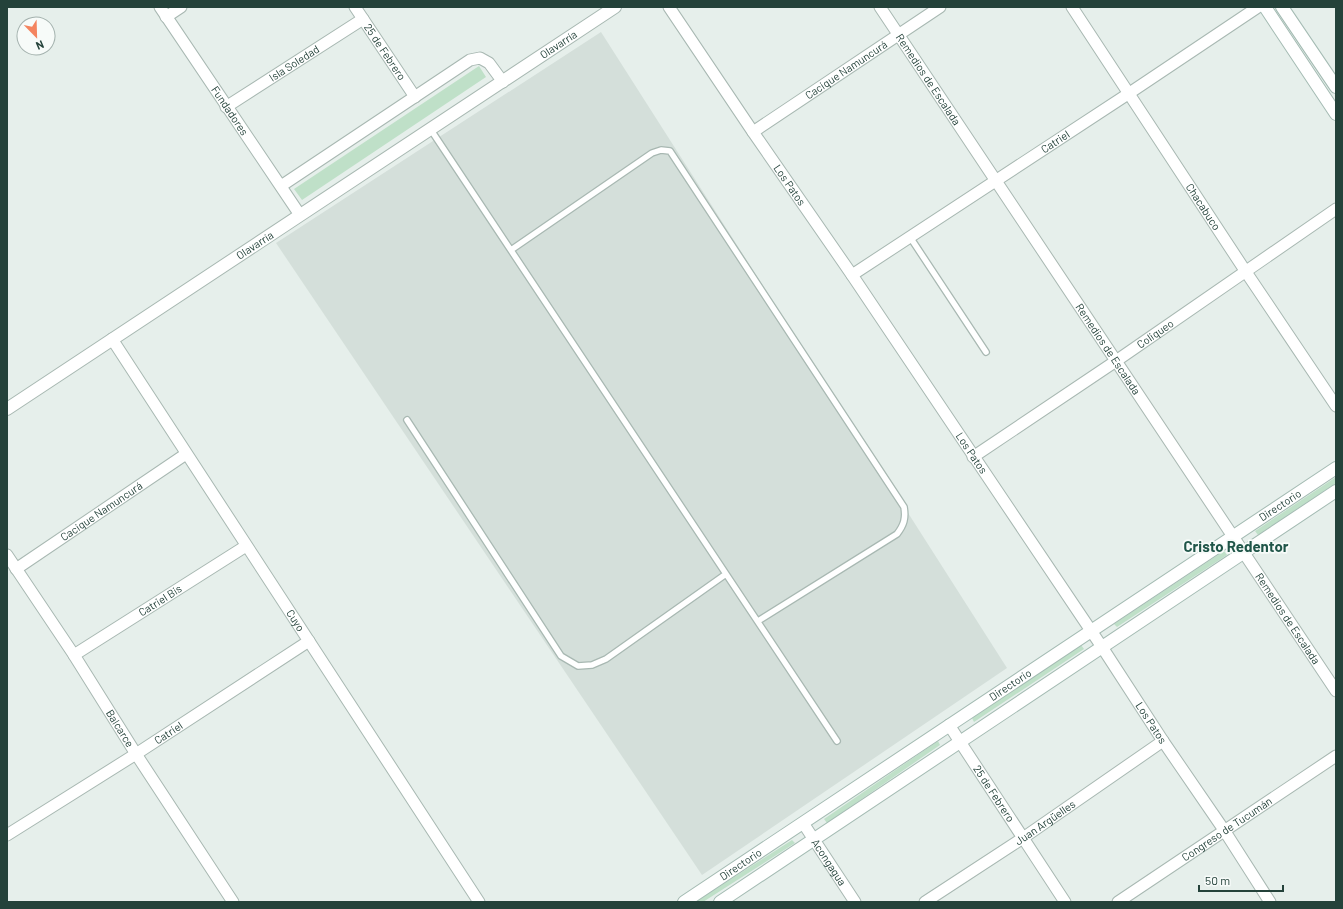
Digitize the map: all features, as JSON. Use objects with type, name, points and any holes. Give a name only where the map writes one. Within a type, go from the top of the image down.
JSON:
[{"type":"main road","name":"Olavarría","points":[[7,409],[616,7]]},
{"type":"main road","points":[[1265,7],[1336,114]]},
{"type":"main road","points":[[1282,7],[1336,87]]},
{"type":"main road","name":"Directorio","points":[[684,902],[1090,630],[1336,468]]},
{"type":"main road","name":"Directorio","points":[[720,902],[1336,491]]},
{"type":"street","name":"Fundadores","points":[[160,7],[300,215]]},
{"type":"street","points":[[166,17],[182,7]]},
{"type":"street","name":"25 de Febrero","points":[[355,7],[415,97]]},
{"type":"street","name":"Los Patos","points":[[669,7],[752,132],[852,275],[1102,647],[1270,902]]},
{"type":"street","name":"Remedios de Escalada","points":[[880,7],[1336,691]]},
{"type":"street","name":"Cacique Namuncurá","points":[[752,132],[940,7]]},
{"type":"street","name":"Chacabuco","points":[[1072,7],[1128,94],[1336,406]]},
{"type":"street","name":"Catriel","points":[[852,275],[1258,7]]},
{"type":"street","name":"Isla Soledad","points":[[226,107],[363,19]]},
{"type":"street","points":[[281,186],[470,60],[480,58],[489,63],[502,82]]},
{"type":"street","name":"Coliqueo","points":[[973,457],[1116,361],[1336,209]]},
{"type":"street","name":"Cuyo","points":[[112,340],[480,902]]},
{"type":"street","name":"Cacique Namuncurá","points":[[16,569],[186,454]]},
{"type":"street","name":"Catriel Bis","points":[[74,655],[246,546]]},
{"type":"street","name":"Balcarce","points":[[7,555],[74,655],[136,754],[233,902]]},
{"type":"street","name":"Catriel","points":[[7,835],[136,754],[309,641]]},
{"type":"street","name":"25 de Febrero","points":[[949,725],[1065,902]]},
{"type":"street","name":"Juan Argüelles","points":[[925,902],[1023,838],[1163,741]]},
{"type":"street","name":"Congreso de Tucumán","points":[[1118,902],[1336,756]]},
{"type":"street","name":"Acongagua","points":[[803,823],[855,902]]},
{"type":"lane","points":[[431,130],[837,741]]},
{"type":"lane","points":[[511,250],[652,152],[661,150],[670,152],[674,158],[904,507],[906,518],[903,527],[897,534],[758,621]]},
{"type":"lane","points":[[910,237],[986,352]]},
{"type":"lane","points":[[407,420],[561,656],[578,666],[592,665],[606,659],[726,574]]},
{"type":"shaded area","points":[[601,32],[1007,668],[702,875],[276,243]]},
{"type":"green space","points":[[479,66],[486,77],[302,200],[294,189]]},
{"type":"green space","points":[[1336,477],[1336,483],[1258,535],[1255,531]]},
{"type":"green space","points":[[1224,551],[1227,555],[1117,627],[1114,624]]},
{"type":"green space","points":[[1081,645],[1084,649],[974,722],[972,718]]},
{"type":"green space","points":[[938,741],[940,745],[827,823],[824,819]]},
{"type":"green space","points":[[792,840],[795,843],[703,902],[695,902]]},
{"type":"district","name":"Cristo Redentor","points":[[1236,547]]}]
